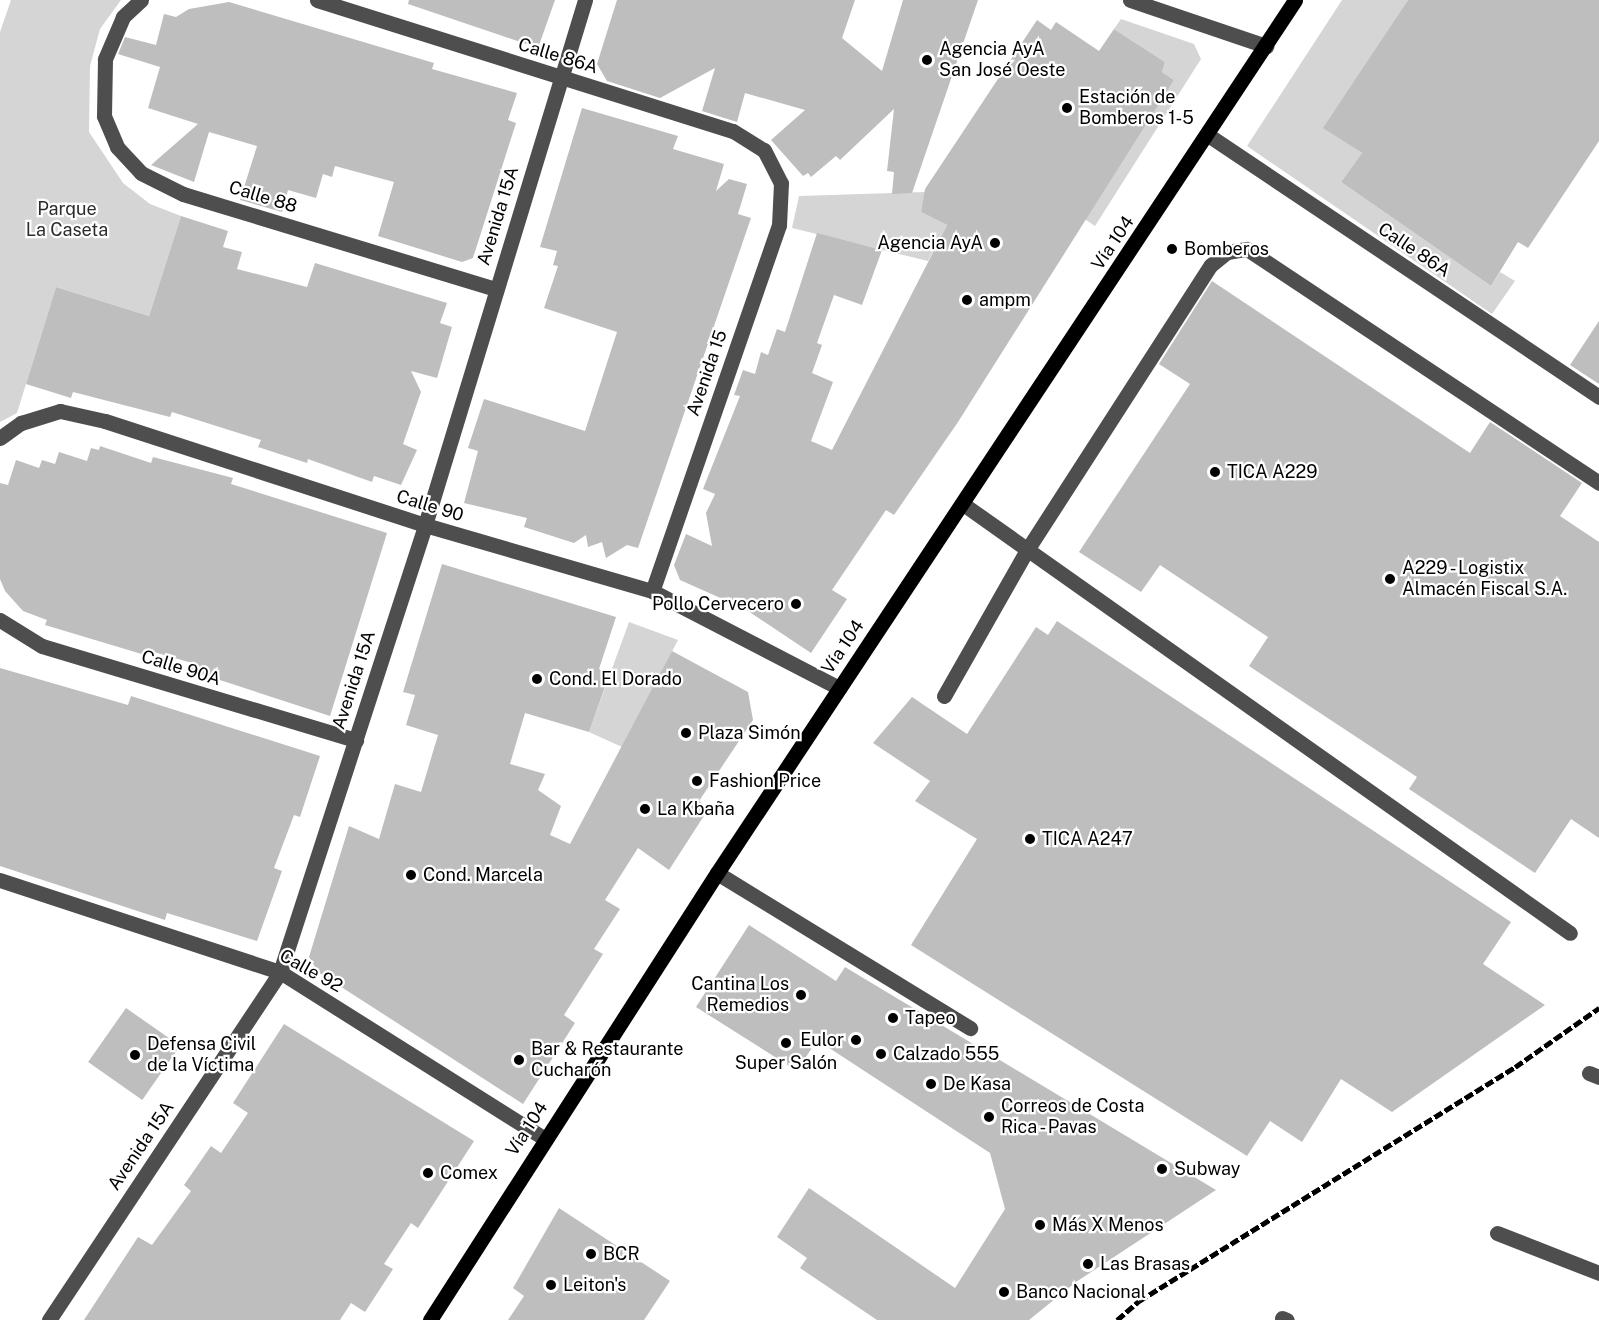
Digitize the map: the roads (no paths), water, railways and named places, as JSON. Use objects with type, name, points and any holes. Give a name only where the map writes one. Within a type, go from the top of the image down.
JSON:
[{"type":"main road","name":"Vía 104","points":[[430,1320],[544,1138],[717,873],[1296,0]]},
{"type":"street","name":"Calle 88","points":[[141,0],[123,17],[105,59],[104,116],[117,147],[141,173],[183,194],[496,289]]},
{"type":"street","name":"Calle 86A","points":[[317,0],[733,130],[764,150],[773,167]]},
{"type":"street","name":"Avenida 15A","points":[[49,1320],[280,972],[425,525],[585,0]]},
{"type":"street","points":[[1130,0],[1266,46]]},
{"type":"street","name":"Calle 86A","points":[[1208,135],[1599,397]]},
{"type":"street","name":"Avenida 15","points":[[652,591],[779,225],[781,183],[773,167]]},
{"type":"street","points":[[944,696],[1027,550],[1211,265],[1227,252],[1247,249],[1599,483]]},
{"type":"street","name":"Calle 90","points":[[0,438],[21,423],[60,411],[105,421],[425,525],[652,591],[839,688]]},
{"type":"street","points":[[963,504],[1570,933]]},
{"type":"street","name":"Calle 90A","points":[[0,620],[42,646],[356,740]]},
{"type":"street","points":[[717,873],[970,1028]]},
{"type":"street","name":"Calle 92","points":[[0,880],[280,972],[544,1138]]},
{"type":"street","points":[[1497,1233],[1599,1273]]},
{"type":"railway","points":[[1117,1320],[1139,1301],[1515,1067],[1599,1008]]},
{"type":"place","name":"Agencia AyA San José Oeste","points":[[927,60]]},
{"type":"place","name":"Estación de Bomberos 1-5","points":[[1067,108]]},
{"type":"place","name":"Agencia AyA","points":[[995,243]]},
{"type":"place","name":"Bomberos","points":[[1172,249]]},
{"type":"place","name":"ampm","points":[[967,300]]},
{"type":"place","name":"TICA A229","points":[[1215,472]]},
{"type":"place","name":"A229 - Logistix Almacén Fiscal S.A.","points":[[1390,579]]},
{"type":"place","name":"Pollo Cervecero","points":[[796,604]]},
{"type":"place","name":"Cond. El Dorado","points":[[537,679]]},
{"type":"place","name":"Plaza Simón","points":[[686,733]]},
{"type":"place","name":"Fashion Price","points":[[697,781]]},
{"type":"place","name":"La Kbaña","points":[[645,809]]},
{"type":"place","name":"TICA A247","points":[[1030,839]]},
{"type":"place","name":"Cond. Marcela","points":[[411,875]]},
{"type":"place","name":"Cantina Los Remedios","points":[[801,995]]},
{"type":"place","name":"Tapeo","points":[[893,1018]]},
{"type":"place","name":"Eulor","points":[[856,1040]]},
{"type":"place","name":"Super Salón","points":[[786,1043]]},
{"type":"place","name":"Calzado 555","points":[[881,1054]]},
{"type":"place","name":"Defensa Civil de la Víctima","points":[[135,1055]]},
{"type":"place","name":"Bar & Restaurante Cucharón","points":[[519,1060]]},
{"type":"place","name":"De Kasa","points":[[931,1084]]},
{"type":"place","name":"Correos de Costa Rica - Pavas","points":[[989,1117]]},
{"type":"place","name":"Subway","points":[[1162,1169]]},
{"type":"place","name":"Comex","points":[[428,1173]]},
{"type":"place","name":"Más X Menos","points":[[1040,1225]]},
{"type":"place","name":"BCR","points":[[591,1254]]},
{"type":"place","name":"Las Brasas","points":[[1088,1264]]},
{"type":"place","name":"Leiton's","points":[[551,1285]]},
{"type":"place","name":"Banco Nacional","points":[[1004,1292]]},
{"type":"park label","name":"Parque La Caseta","points":[[67,220]]}]
